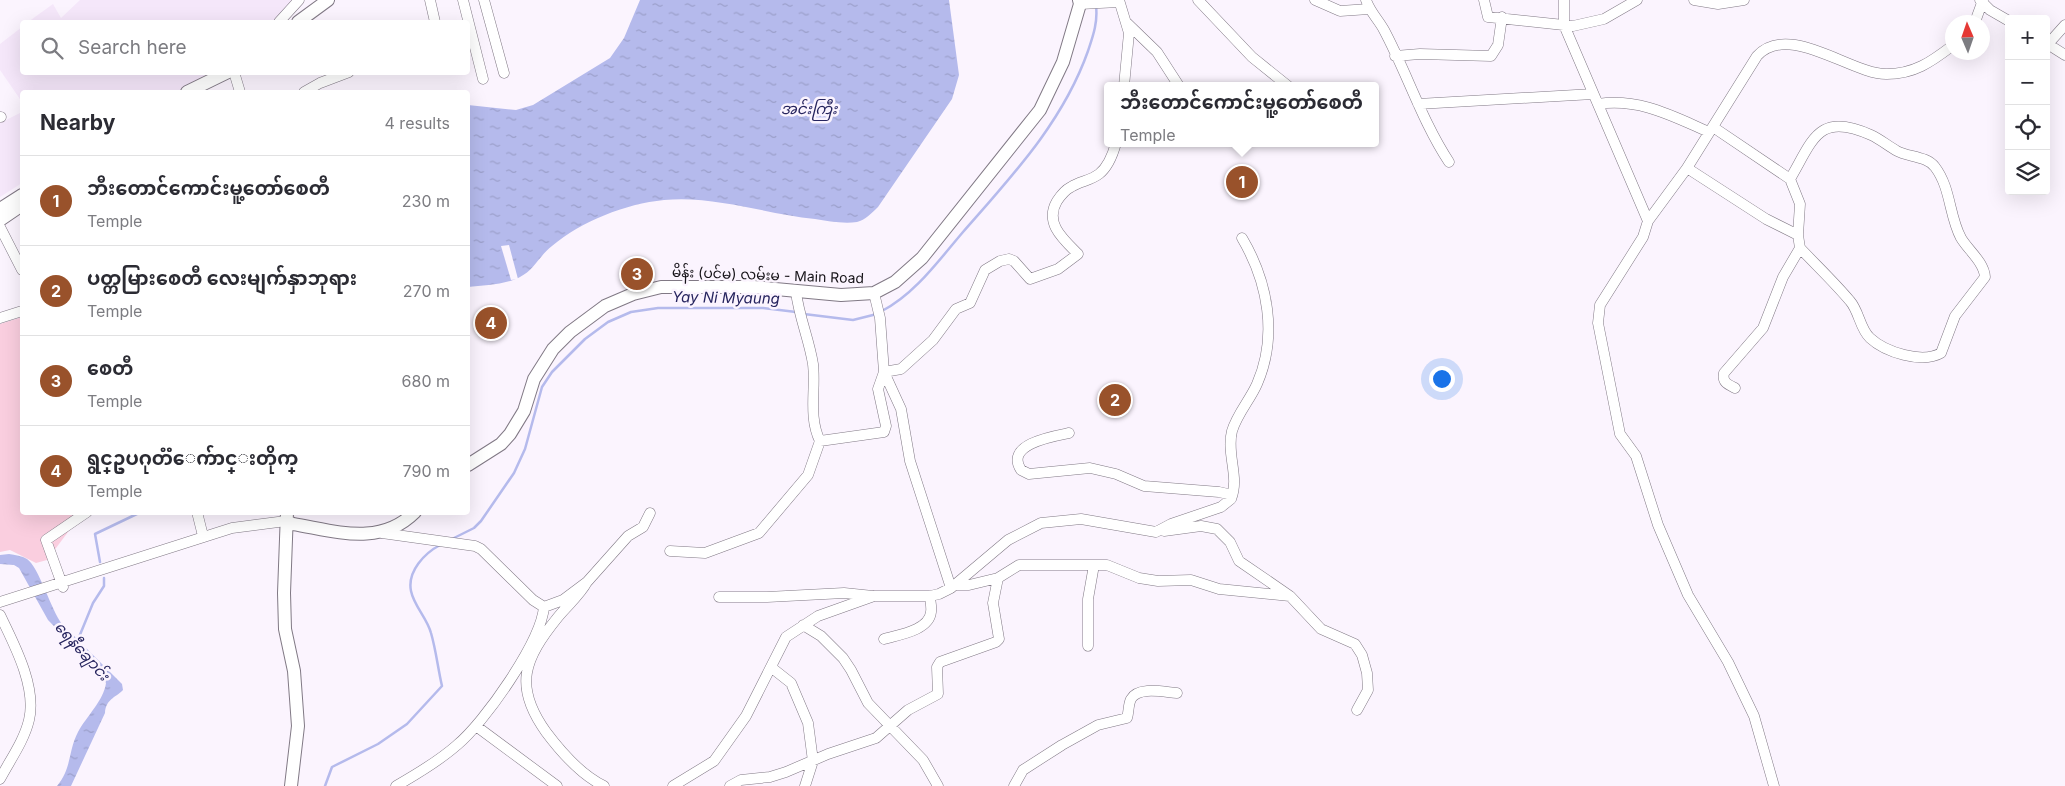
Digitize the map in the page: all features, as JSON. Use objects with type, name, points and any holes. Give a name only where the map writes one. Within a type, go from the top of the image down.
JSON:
[{"type":"main road","points":[[301,20],[328,0]]},
{"type":"main road","name":"မိန်း (ပင်မ) လမ်းမ - Main Road","points":[[470,464],[501,444],[510,434],[524,411],[534,379],[553,349],[570,332],[605,306],[633,294],[661,287],[718,286],[841,296],[874,293],[895,282],[922,258],[1040,110],[1063,62],[1088,2]]},
{"type":"main road","points":[[191,90],[222,75]]},
{"type":"main road","points":[[0,209],[20,196]]},
{"type":"main road","points":[[0,220],[20,206]]},
{"type":"main road","points":[[291,786],[298,726],[294,671],[285,630],[288,521],[353,534],[382,533],[396,528],[411,515]]},
{"type":"street","points":[[281,20],[299,0]]},
{"type":"street","points":[[430,0],[435,20]]},
{"type":"street","points":[[463,0],[468,20]]},
{"type":"street","points":[[484,0],[504,73]]},
{"type":"street","points":[[1198,0],[1252,57],[1283,82]]},
{"type":"street","points":[[1315,0],[1340,11],[1368,5],[1383,29],[1435,140],[1449,162]]},
{"type":"street","points":[[1484,0],[1488,17],[1574,26],[1604,19],[1637,0]]},
{"type":"street","points":[[1564,0],[1564,25],[1648,221]]},
{"type":"street","points":[[1694,0],[1718,4],[1744,0]]},
{"type":"street","points":[[1088,2],[1119,1],[1127,23],[1129,52],[1125,82]]},
{"type":"street","points":[[1977,15],[1982,1],[1990,10],[2005,19]]},
{"type":"street","points":[[1396,56],[1420,54],[1491,56],[1498,45],[1502,17]]},
{"type":"street","points":[[1127,23],[1156,52],[1176,82]]},
{"type":"street","points":[[2050,40],[2065,26]]},
{"type":"street","points":[[470,28],[483,79]]},
{"type":"street","points":[[1774,786],[1754,716],[1728,662],[1688,595],[1658,525],[1636,456],[1619,429],[1598,323],[1598,308],[1643,237],[1648,221],[1687,168],[1756,56],[1768,46],[1785,45],[1818,50],[1877,74],[1910,72],[1924,67],[1945,51]]},
{"type":"street","points":[[2050,45],[2065,54]]},
{"type":"street","points":[[235,75],[239,90]]},
{"type":"street","points":[[308,90],[341,75]]},
{"type":"street","points":[[1418,104],[1593,94]]},
{"type":"street","points":[[1598,104],[1631,102],[1711,130],[1790,179],[1800,204],[1798,235],[1800,248],[1851,302],[1868,337],[1889,351],[1903,355],[1930,356],[1941,353],[1956,316],[1984,277],[1982,268],[1962,239],[1954,221],[1951,202],[1935,167],[1924,160],[1896,150],[1871,135],[1835,125],[1822,129],[1790,179]]},
{"type":"street","points":[[884,372],[901,369],[934,340],[956,309],[970,303],[985,270],[1000,261],[1009,259],[1014,261],[1030,279],[1058,269],[1078,254],[1056,229],[1052,218],[1053,210],[1062,194],[1072,186],[1086,182],[1099,174],[1106,166],[1114,147]]},
{"type":"street","points":[[1687,168],[1766,219],[1798,235]]},
{"type":"street","points":[[0,227],[20,266]]},
{"type":"street","points":[[1156,532],[1171,524],[1221,507],[1231,499],[1235,484],[1230,450],[1232,431],[1260,376],[1270,329],[1262,284],[1254,258],[1242,238]]},
{"type":"street","points":[[1735,388],[1726,384],[1723,378],[1724,373],[1763,328],[1783,277],[1800,248]]},
{"type":"street","points":[[670,551],[705,553],[759,533],[808,475],[820,441],[815,427],[813,365],[803,324],[799,316],[796,292]]},
{"type":"street","points":[[874,293],[880,318],[884,372],[901,409],[910,461],[953,586]]},
{"type":"street","points":[[0,318],[20,312]]},
{"type":"street","points":[[820,441],[872,434],[886,430],[878,389],[884,372]]},
{"type":"street","points":[[1069,433],[1043,439],[1024,448],[1018,458],[1021,470],[1025,473],[1036,474],[1090,468],[1116,474],[1144,486],[1219,492],[1228,494],[1231,499]]},
{"type":"street","points":[[604,786],[596,782],[560,750],[537,719],[529,704],[525,689],[526,674],[534,654],[558,617],[628,536],[643,527],[650,512]]},
{"type":"street","points":[[62,584],[46,540],[82,515]]},
{"type":"street","points":[[198,515],[203,536]]},
{"type":"street","points":[[719,597],[767,598],[844,592],[874,596],[930,596],[953,586],[1008,540],[1041,523],[1081,520],[1156,532],[1201,526],[1217,528],[1230,542],[1239,561],[1290,596],[1322,629],[1355,644],[1362,655],[1367,673],[1368,690],[1357,710]]},
{"type":"street","points":[[62,584],[203,536],[232,528],[288,521]]},
{"type":"street","points":[[0,607],[62,584],[237,533],[288,521]]},
{"type":"street","points":[[382,533],[427,541],[468,544],[481,549],[533,600],[544,607]]},
{"type":"street","points":[[953,586],[979,583],[998,578],[1019,565],[1107,565],[1139,578],[1158,581],[1191,580],[1219,589],[1290,596]]},
{"type":"street","points":[[1088,646],[1088,599],[1094,565]]},
{"type":"street","points":[[730,786],[741,780],[786,772],[813,760],[876,738],[908,710],[938,694],[937,667],[940,662],[996,642],[999,639],[993,603],[998,578]]},
{"type":"street","points":[[544,607],[563,600],[587,582]]},
{"type":"street","points":[[0,602],[29,595]]},
{"type":"street","points":[[673,786],[714,761],[746,716],[757,691],[772,668],[786,637],[818,616],[874,596]]},
{"type":"street","points":[[884,639],[922,626],[930,617],[930,596]]},
{"type":"street","points":[[396,786],[420,772],[458,745],[476,726],[520,666],[542,620],[544,607]]},
{"type":"street","points":[[0,615],[22,664],[30,706],[28,722],[22,738],[0,779]]},
{"type":"street","points":[[803,625],[821,636],[843,658],[852,670],[868,703],[923,760],[938,786]]},
{"type":"street","points":[[772,668],[791,682],[808,722],[813,760],[806,786]]},
{"type":"street","points":[[1014,786],[1023,770],[1062,746],[1098,725],[1127,718],[1129,701],[1133,694],[1141,691],[1177,693]]},
{"type":"street","points":[[476,726],[557,786]]},
{"type":"shaded area","points":[[80,0],[294,0],[275,20],[31,20],[53,4],[61,18]]},
{"type":"shaded area","points":[[20,29],[20,75],[210,75],[180,90],[20,90],[20,99],[0,70],[0,44]]},
{"type":"shaded area","points":[[20,113],[20,184],[0,197],[0,123]]},
{"type":"shaded area","points":[[20,318],[20,515],[80,516],[47,560],[36,563],[10,550],[0,552],[0,324]]},
{"type":"water","name":"အင်းကြီး","points":[[640,0],[949,0],[959,75],[952,99],[878,207],[860,221],[846,223],[796,217],[702,200],[683,199],[649,202],[605,215],[577,229],[552,246],[525,274],[514,280],[470,287],[470,105],[516,110],[533,105],[610,58],[624,38]]},
{"type":"water","name":"ရေနီချောင်း","points":[[9,554],[27,559],[36,571],[62,624],[122,684],[123,690],[111,699],[107,705],[71,786],[57,786],[68,766],[78,732],[102,696],[106,683],[102,675],[96,675],[82,655],[48,620],[19,568],[14,565],[0,564],[0,555]]},
{"type":"pier","points":[[509,245],[518,279],[511,280],[501,246]]},
{"type":"waterway","name":"Yay Ni Myaung","points":[[882,311],[894,304],[926,276],[1017,169],[1050,125],[1065,101],[1088,51],[1096,23],[1096,6]]},
{"type":"waterway","name":"Yay Ni Myaung","points":[[452,539],[474,528],[481,521],[514,473],[525,449],[542,387],[552,372],[585,339],[608,322],[631,312],[658,308],[763,308],[796,312]]},
{"type":"waterway","name":"Yay Ni Myaung","points":[[804,314],[853,320],[877,314]]},
{"type":"waterway","points":[[100,562],[95,534],[135,515]]},
{"type":"waterway","name":"Yay Ni Myaung","points":[[325,786],[332,767],[378,744],[407,724],[442,686],[431,633],[413,596],[410,584],[418,564],[440,545]]},
{"type":"waterway","name":"ရေနီချောင်း","points":[[77,642],[93,603],[104,586],[104,578]]},
{"type":"place","name":"ဘီးတောင်ကောင်းမူ့တော်စေတီ","points":[[1242,182]]},
{"type":"place","name":"စေတီ","points":[[637,274]]},
{"type":"place","name":"ရွင္ဥပဂုတၱေက်ာင္းတိုက္","points":[[491,323]]},
{"type":"place","name":"ပတ္တမြား‌စေတီ‌ လေးမျက်နှာဘုရား","points":[[1115,400]]}]
